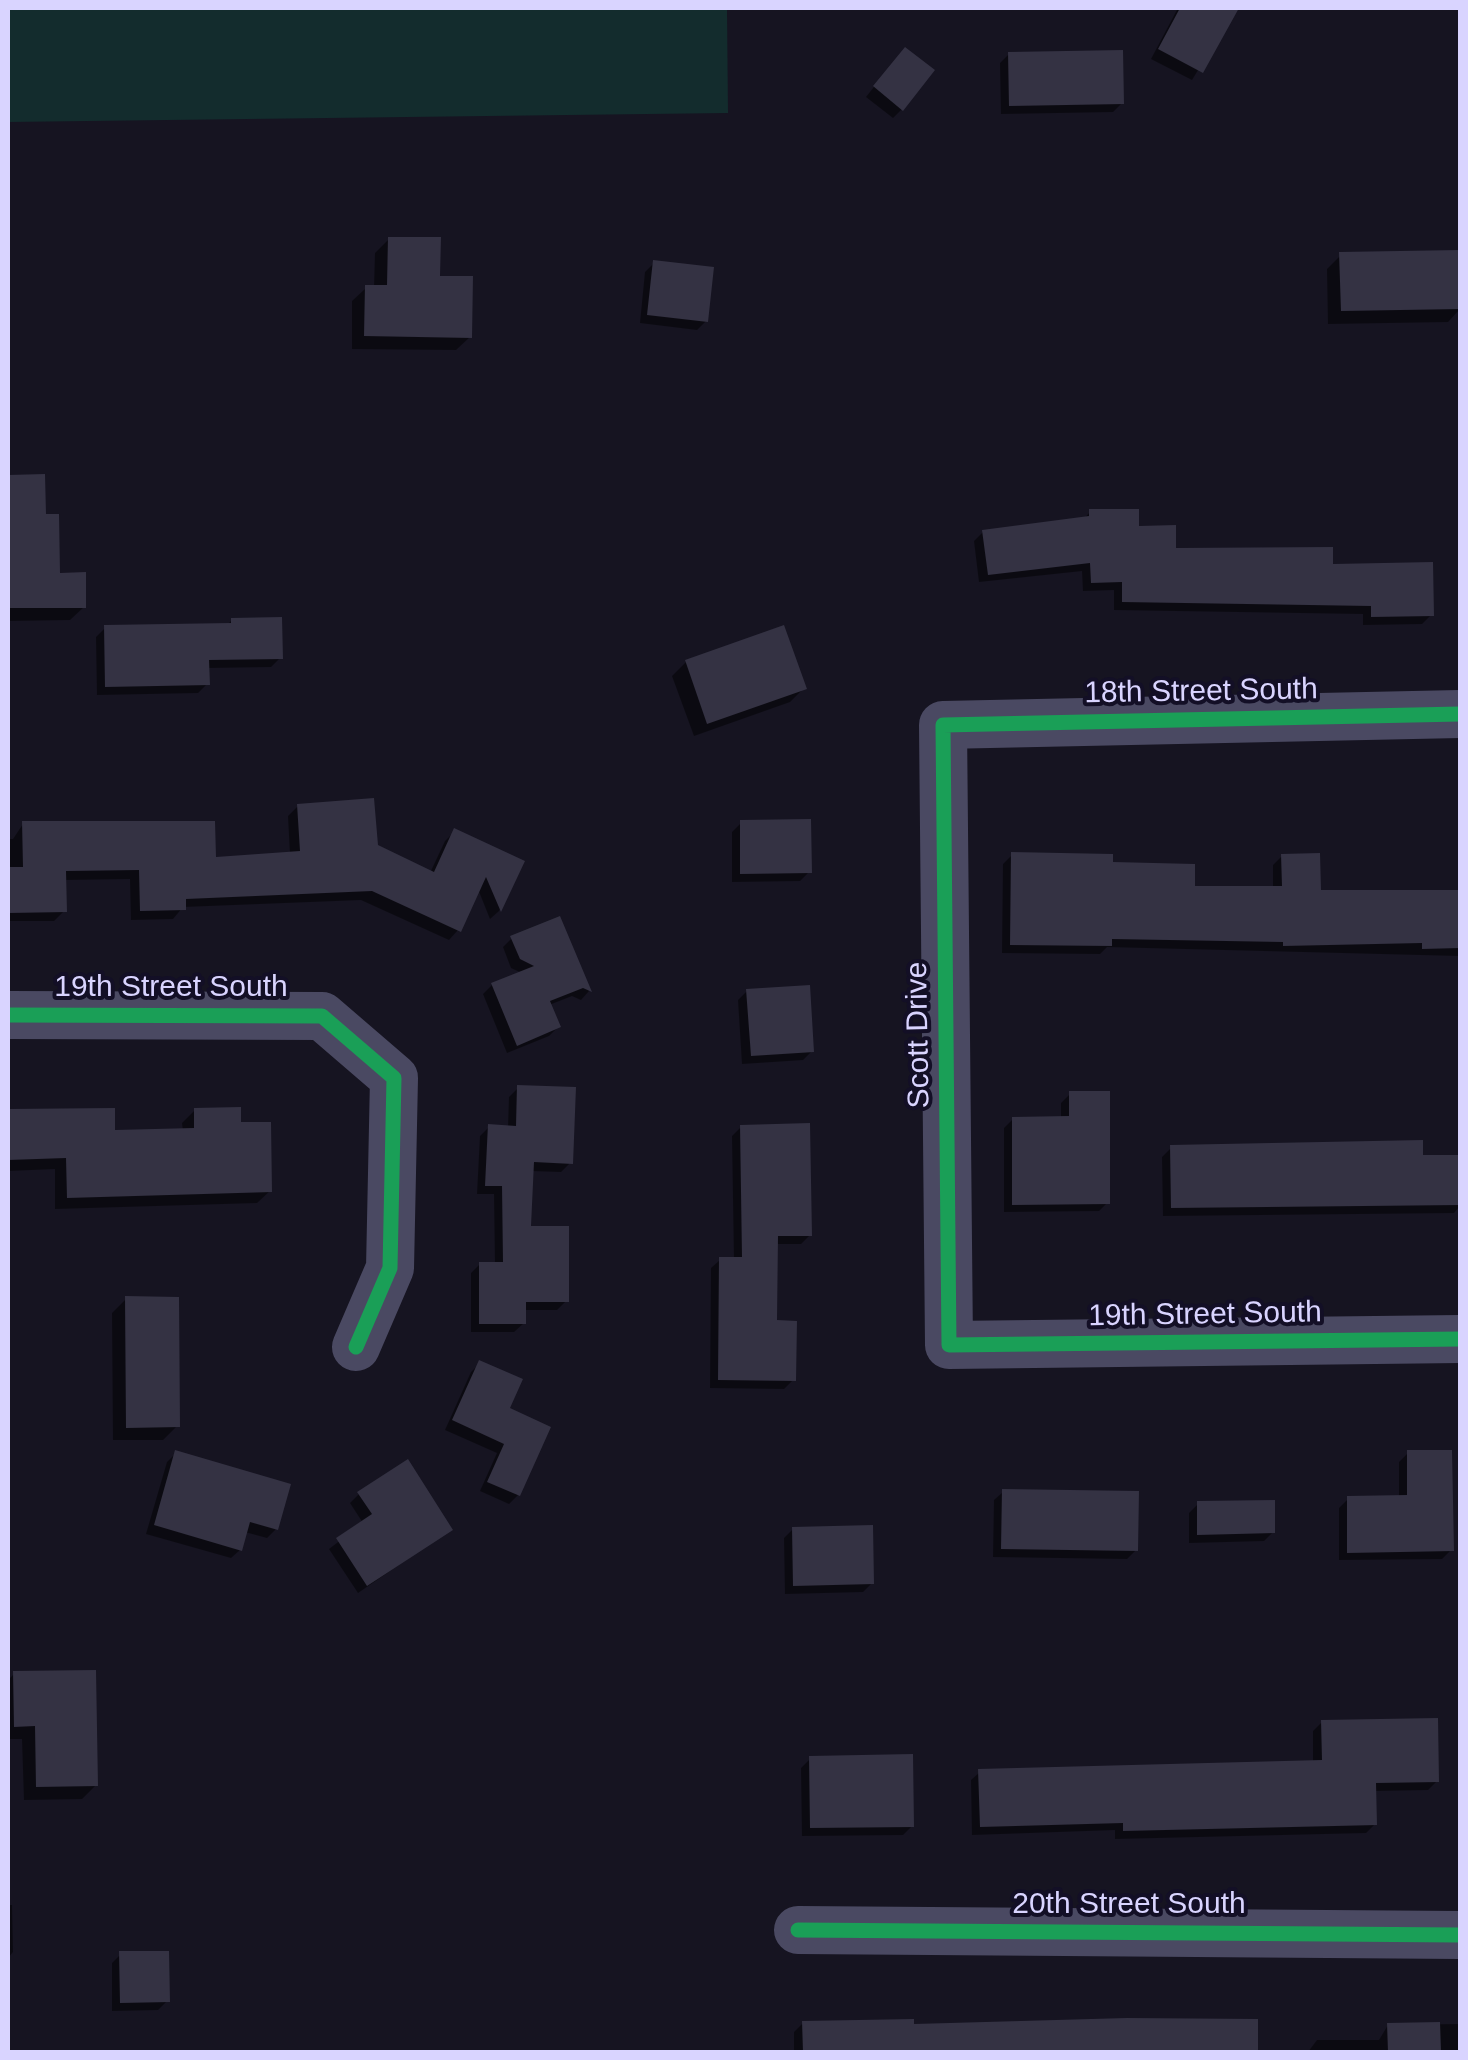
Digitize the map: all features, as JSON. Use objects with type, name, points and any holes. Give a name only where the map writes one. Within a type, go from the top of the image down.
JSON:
[{"type":"street","name":"18th Street South","points":[[943,724],[1460,714]]},
{"type":"street","name":"Scott Drive","points":[[943,724],[950,1345]]},
{"type":"street","name":"19th Street South","points":[[8,1015],[322,1016],[394,1078],[390,1268],[356,1347]]},
{"type":"street","name":"19th Street South","points":[[950,1345],[1460,1339]]},
{"type":"street","name":"20th Street South","points":[[798,1930],[1460,1935]]},
{"type":"green space","points":[[8,8],[727,8],[728,113],[8,122]]},
{"type":"building","points":[[1180,8],[1239,8],[1203,73],[1158,49]]},
{"type":"building","points":[[905,47],[935,70],[903,111],[873,86]]},
{"type":"building","points":[[1123,50],[1124,104],[1009,106],[1008,52]]},
{"type":"building","points":[[388,237],[441,237],[440,276],[473,276],[472,338],[364,336],[365,285],[387,285]]},
{"type":"building","points":[[1460,250],[1460,309],[1341,311],[1339,252]]},
{"type":"building","points":[[653,260],[714,267],[708,322],[647,315]]},
{"type":"building","points":[[45,474],[46,514],[59,514],[60,573],[86,572],[86,608],[8,608],[8,475]]},
{"type":"building","points":[[1089,509],[1139,509],[1139,526],[1176,525],[1176,548],[1333,547],[1333,564],[1433,562],[1434,616],[1371,617],[1371,606],[1122,602],[1122,582],[1091,583],[1090,563],[988,575],[982,530],[1089,516]]},
{"type":"building","points":[[282,617],[283,659],[209,660],[210,685],[105,687],[104,625],[231,623],[231,618]]},
{"type":"building","points":[[784,625],[807,689],[707,724],[685,660]]},
{"type":"building","points":[[374,798],[378,845],[434,872],[454,828],[525,861],[501,912],[486,877],[461,932],[372,891],[186,899],[186,910],[140,911],[139,870],[66,871],[67,912],[8,913],[8,867],[23,867],[22,821],[215,821],[216,857],[300,851],[297,804]]},
{"type":"building","points":[[811,819],[812,873],[740,874],[740,820]]},
{"type":"building","points":[[1011,852],[1113,854],[1113,862],[1195,864],[1195,886],[1282,886],[1281,854],[1320,853],[1321,890],[1460,890],[1460,948],[1422,949],[1422,943],[1283,946],[1283,942],[1112,939],[1112,946],[1010,945]]},
{"type":"building","points":[[560,916],[592,992],[583,988],[550,1001],[561,1027],[517,1046],[491,983],[534,966],[520,959],[510,936]]},
{"type":"building","points":[[810,985],[814,1052],[751,1056],[746,989]]},
{"type":"building","points":[[517,1085],[576,1087],[573,1164],[534,1162],[531,1226],[569,1226],[569,1302],[526,1302],[526,1324],[479,1324],[479,1262],[503,1262],[502,1186],[485,1186],[488,1124],[516,1126]]},
{"type":"building","points":[[1069,1091],[1110,1091],[1110,1204],[1012,1205],[1012,1117],[1069,1116]]},
{"type":"building","points":[[241,1107],[241,1122],[271,1122],[272,1192],[67,1198],[66,1158],[8,1160],[8,1109],[115,1108],[115,1130],[194,1128],[194,1108]]},
{"type":"building","points":[[810,1123],[812,1236],[778,1236],[777,1320],[797,1321],[796,1381],[718,1380],[719,1257],[742,1257],[740,1125]]},
{"type":"building","points":[[1423,1140],[1423,1155],[1460,1155],[1460,1205],[1171,1208],[1170,1145]]},
{"type":"building","points":[[125,1296],[179,1297],[180,1427],[126,1428]]},
{"type":"building","points":[[479,1360],[523,1379],[510,1408],[551,1427],[520,1496],[487,1482],[504,1444],[452,1420]]},
{"type":"building","points":[[175,1450],[291,1484],[278,1530],[250,1522],[242,1551],[154,1525]]},
{"type":"building","points":[[1407,1450],[1452,1450],[1454,1551],[1347,1553],[1347,1496],[1407,1495]]},
{"type":"building","points":[[408,1459],[453,1530],[367,1586],[336,1538],[372,1514],[357,1492]]},
{"type":"building","points":[[1002,1489],[1139,1491],[1138,1551],[1001,1549]]},
{"type":"building","points":[[1275,1500],[1275,1533],[1197,1535],[1197,1501]]},
{"type":"building","points":[[873,1525],[874,1584],[793,1586],[792,1527]]},
{"type":"building","points":[[96,1670],[98,1786],[36,1787],[35,1726],[14,1727],[13,1671]]},
{"type":"building","points":[[1438,1718],[1439,1782],[1376,1783],[1377,1825],[1123,1831],[1123,1823],[980,1827],[978,1769],[1322,1760],[1321,1720]]},
{"type":"building","points":[[913,1754],[914,1827],[810,1828],[809,1756]]},
{"type":"building","points":[[119,1951],[169,1951],[170,2002],[120,2003]]},
{"type":"building","points":[[914,2019],[914,2024],[1258,2019],[1258,2052],[803,2052],[802,2021]]},
{"type":"building","points":[[1440,2022],[1441,2052],[1388,2052],[1387,2023]]},
{"type":"cycle path","points":[[1460,714],[943,725],[949,1345],[1460,1339]]},
{"type":"cycle path","points":[[8,1015],[322,1016],[394,1078],[390,1268],[356,1347]]},
{"type":"cycle path","points":[[798,1930],[1460,1935]]}]
